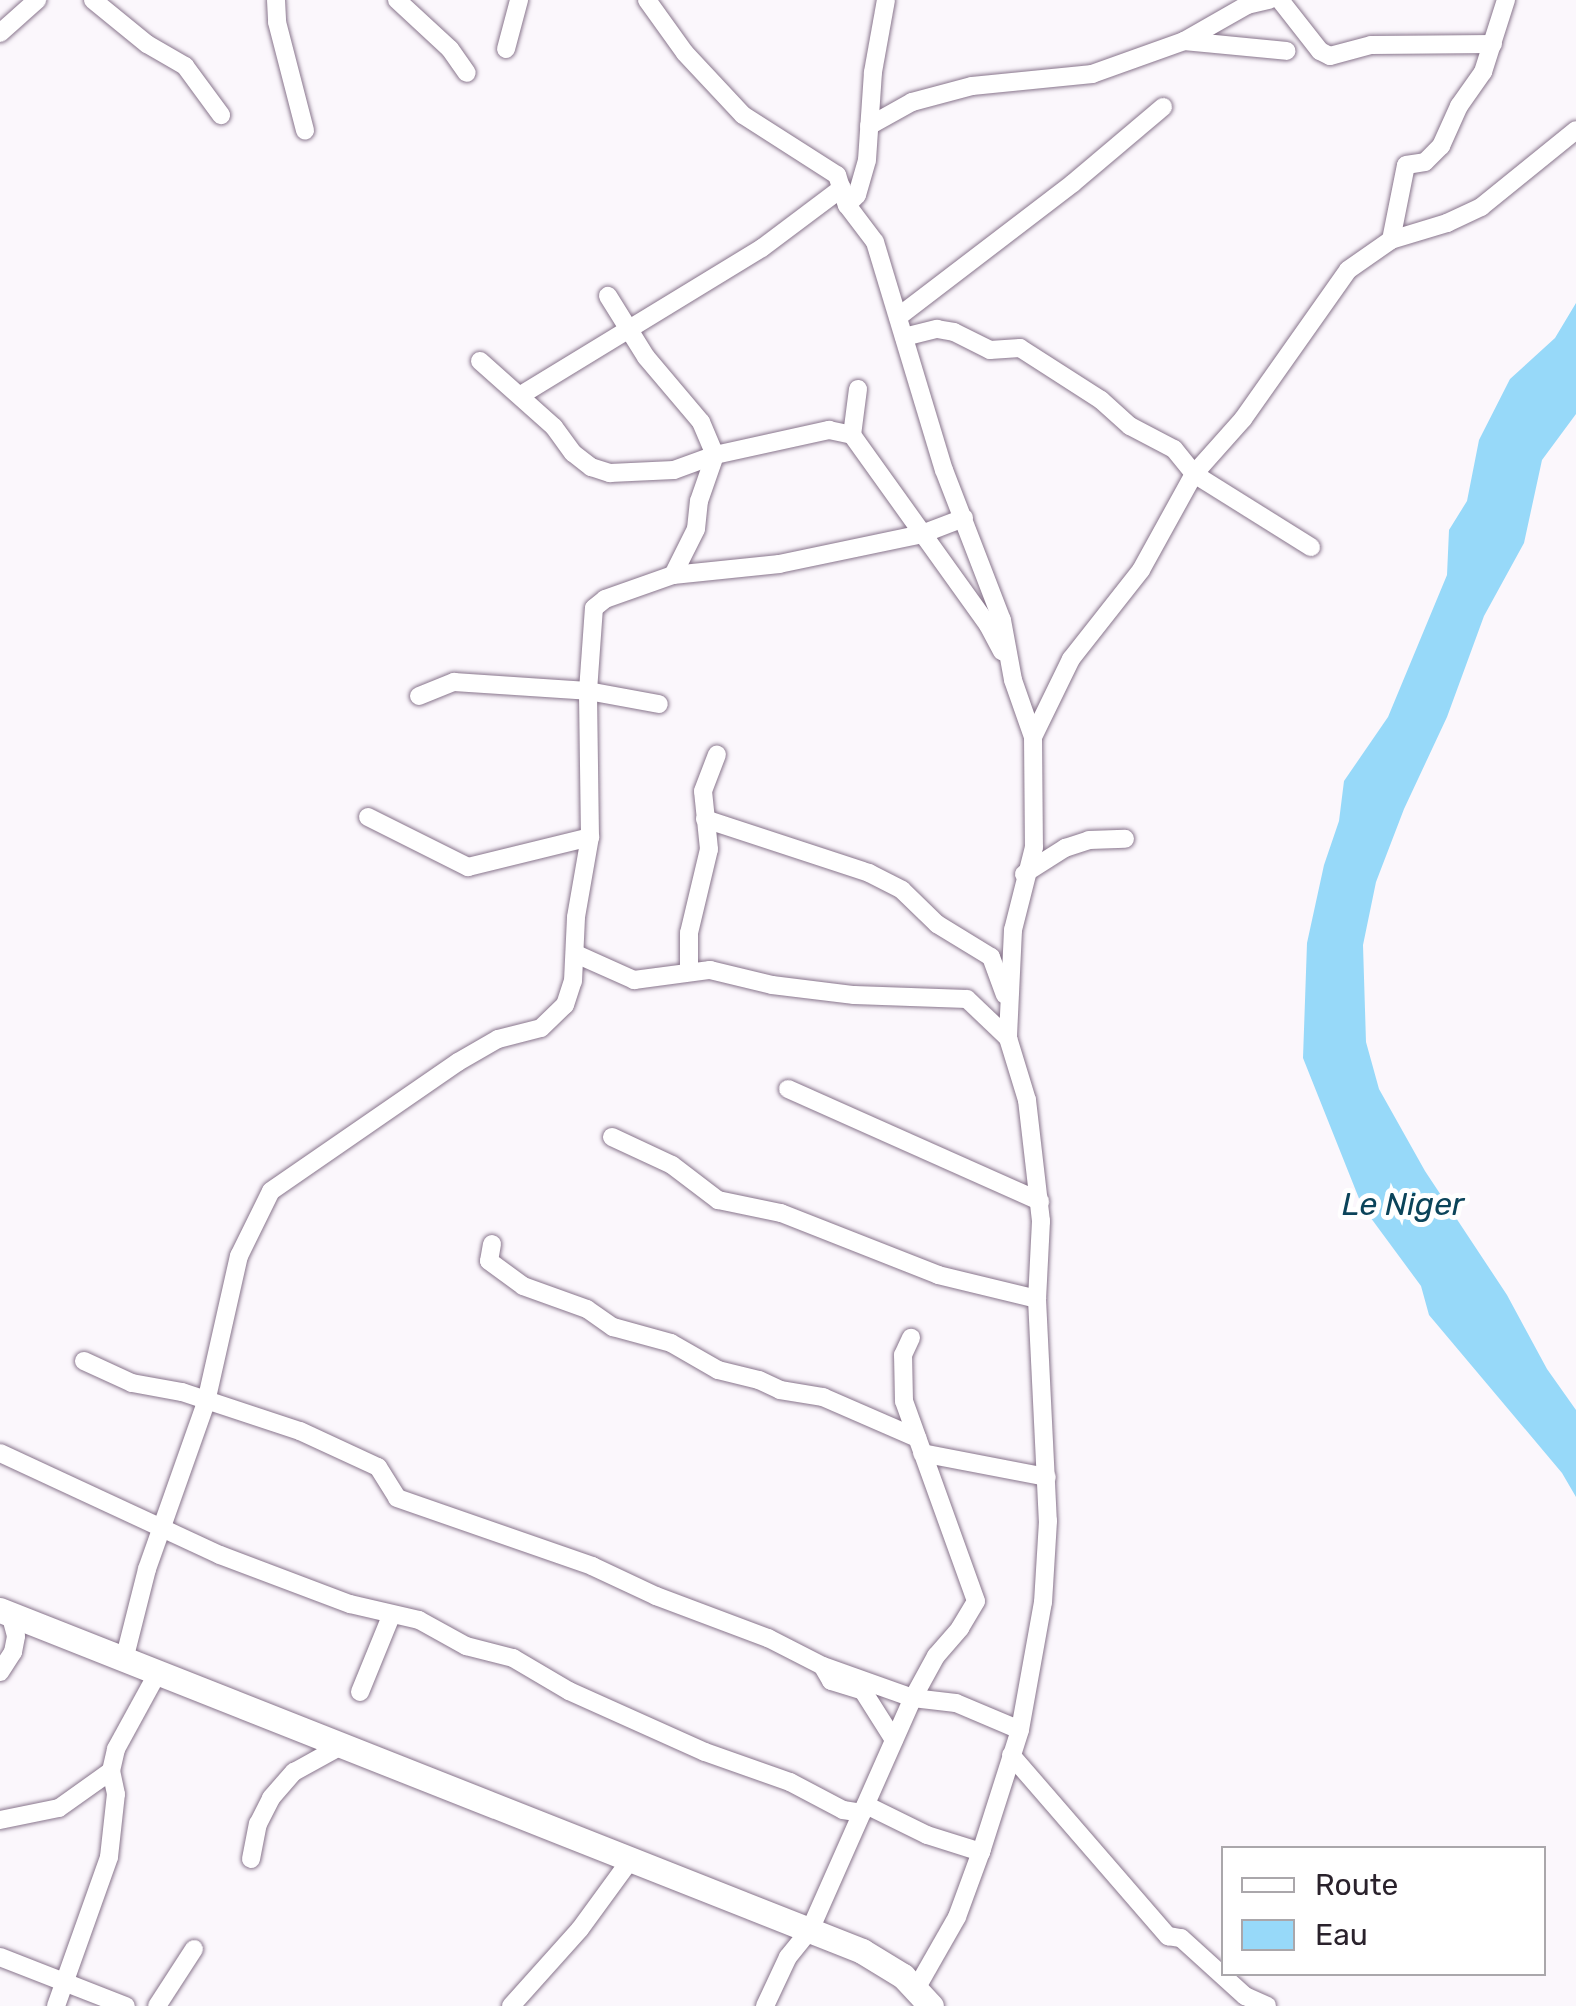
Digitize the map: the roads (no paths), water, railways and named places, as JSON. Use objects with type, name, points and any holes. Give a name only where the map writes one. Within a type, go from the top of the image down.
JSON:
[{"type":"highway","points":[[5,1612],[810,1930],[862,1952],[924,1997]]},
{"type":"street","points":[[0,33],[37,0]]},
{"type":"street","points":[[93,0],[147,44],[184,66],[221,115]]},
{"type":"street","points":[[276,0],[277,22],[305,130]]},
{"type":"street","points":[[396,0],[450,49],[467,73]]},
{"type":"street","points":[[506,49],[519,0]]},
{"type":"street","points":[[647,0],[685,53],[742,115],[837,176],[844,196],[875,242],[944,470],[1002,620],[1012,680]]},
{"type":"street","points":[[521,395],[844,196],[858,195],[867,160],[886,0]]},
{"type":"street","points":[[869,126],[912,102],[1004,81],[1092,74],[1184,41],[1244,2],[1268,0]]},
{"type":"street","points":[[1280,0],[1320,50],[1330,56],[1371,45],[1493,44]]},
{"type":"street","points":[[1391,240],[1406,165],[1425,162],[1441,146],[1459,106],[1483,72],[1506,0]]},
{"type":"street","points":[[1184,41],[1287,51]]},
{"type":"street","points":[[898,317],[1164,106]]},
{"type":"street","points":[[1032,737],[1086,634],[1141,570],[1194,474],[1243,420],[1348,270],[1391,240],[1447,224],[1481,207],[1576,130]]},
{"type":"street","points":[[608,296],[646,357],[702,422],[715,454],[698,501],[696,529],[673,574]]},
{"type":"street","points":[[904,337],[937,329],[954,332],[990,350],[1020,348],[1101,400],[1130,426],[1174,449],[1194,474],[1311,547]]},
{"type":"street","points":[[480,361],[554,427],[573,453],[591,467],[610,473],[674,470],[715,454],[829,430],[852,434]]},
{"type":"street","points":[[858,388],[852,434],[988,625],[1032,737],[1034,847],[1024,874],[1013,930],[1008,1038],[1027,1100],[1040,1201],[1037,1300],[1046,1477],[1043,1602],[1020,1730],[981,1852],[924,1997]]},
{"type":"street","points":[[124,1660],[146,1570],[206,1402],[239,1256],[271,1191],[458,1062],[498,1039],[540,1028],[556,1017],[573,981],[576,917],[590,838],[588,692],[594,608],[673,574],[779,564],[922,534],[964,518]]},
{"type":"street","points":[[420,696],[454,682],[588,692],[659,704]]},
{"type":"street","points":[[688,970],[690,934],[709,849],[704,791],[717,756]]},
{"type":"street","points":[[368,817],[468,866],[590,838]]},
{"type":"street","points":[[704,819],[869,873],[902,890],[936,924],[991,958],[1009,1005]]},
{"type":"street","points":[[1024,874],[1065,848],[1089,840],[1125,839]]},
{"type":"street","points":[[576,954],[634,980],[710,970],[772,984],[854,995],[967,998],[1008,1038]]},
{"type":"street","points":[[788,1089],[1040,1201]]},
{"type":"street","points":[[612,1137],[672,1165],[718,1200],[782,1213],[938,1275],[1037,1300]]},
{"type":"street","points":[[492,1244],[488,1261],[523,1286],[587,1309],[614,1327],[671,1344],[718,1370],[780,1390],[823,1398],[919,1445],[1046,1477]]},
{"type":"street","points":[[765,2006],[788,1957],[810,1930],[912,1698],[976,1600],[919,1445],[901,1377],[911,1338]]},
{"type":"street","points":[[84,1361],[132,1383],[300,1430],[378,1468],[397,1498],[592,1566],[656,1596],[768,1638],[823,1666],[912,1698],[956,1703],[1020,1730]]},
{"type":"street","points":[[0,1453],[220,1555],[391,1616],[419,1620],[466,1646],[513,1658],[569,1691],[706,1752],[790,1782],[843,1810],[864,1809],[981,1852]]},
{"type":"street","points":[[0,1672],[14,1652],[16,1636],[5,1612]]},
{"type":"street","points":[[360,1692],[391,1616]]},
{"type":"street","points":[[823,1666],[831,1681],[863,1691],[894,1740]]},
{"type":"street","points":[[56,2006],[109,1857],[116,1794],[111,1771],[124,1728],[157,1674]]},
{"type":"street","points":[[251,1859],[258,1824],[271,1798],[294,1772],[341,1746]]},
{"type":"street","points":[[1011,1755],[1168,1936],[1181,1938],[1221,1975]]},
{"type":"street","points":[[0,1820],[59,1808],[111,1771]]},
{"type":"street","points":[[511,2006],[580,1929],[631,1859]]},
{"type":"street","points":[[157,2006],[194,1949]]},
{"type":"street","points":[[0,1957],[126,2006]]},
{"type":"street","points":[[1222,1976],[1244,1996],[1267,2006]]},
{"type":"water","name":"Le Niger","points":[[1576,303],[1576,414],[1542,460],[1524,543],[1484,616],[1447,717],[1404,809],[1376,882],[1363,945],[1366,1042],[1379,1089],[1425,1171],[1507,1295],[1547,1369],[1576,1410],[1576,1497],[1562,1473],[1429,1315],[1421,1286],[1362,1206],[1303,1058],[1307,943],[1324,865],[1339,821],[1344,781],[1388,717],[1447,575],[1449,530],[1467,501],[1479,440],[1510,379],[1555,338]]}]
